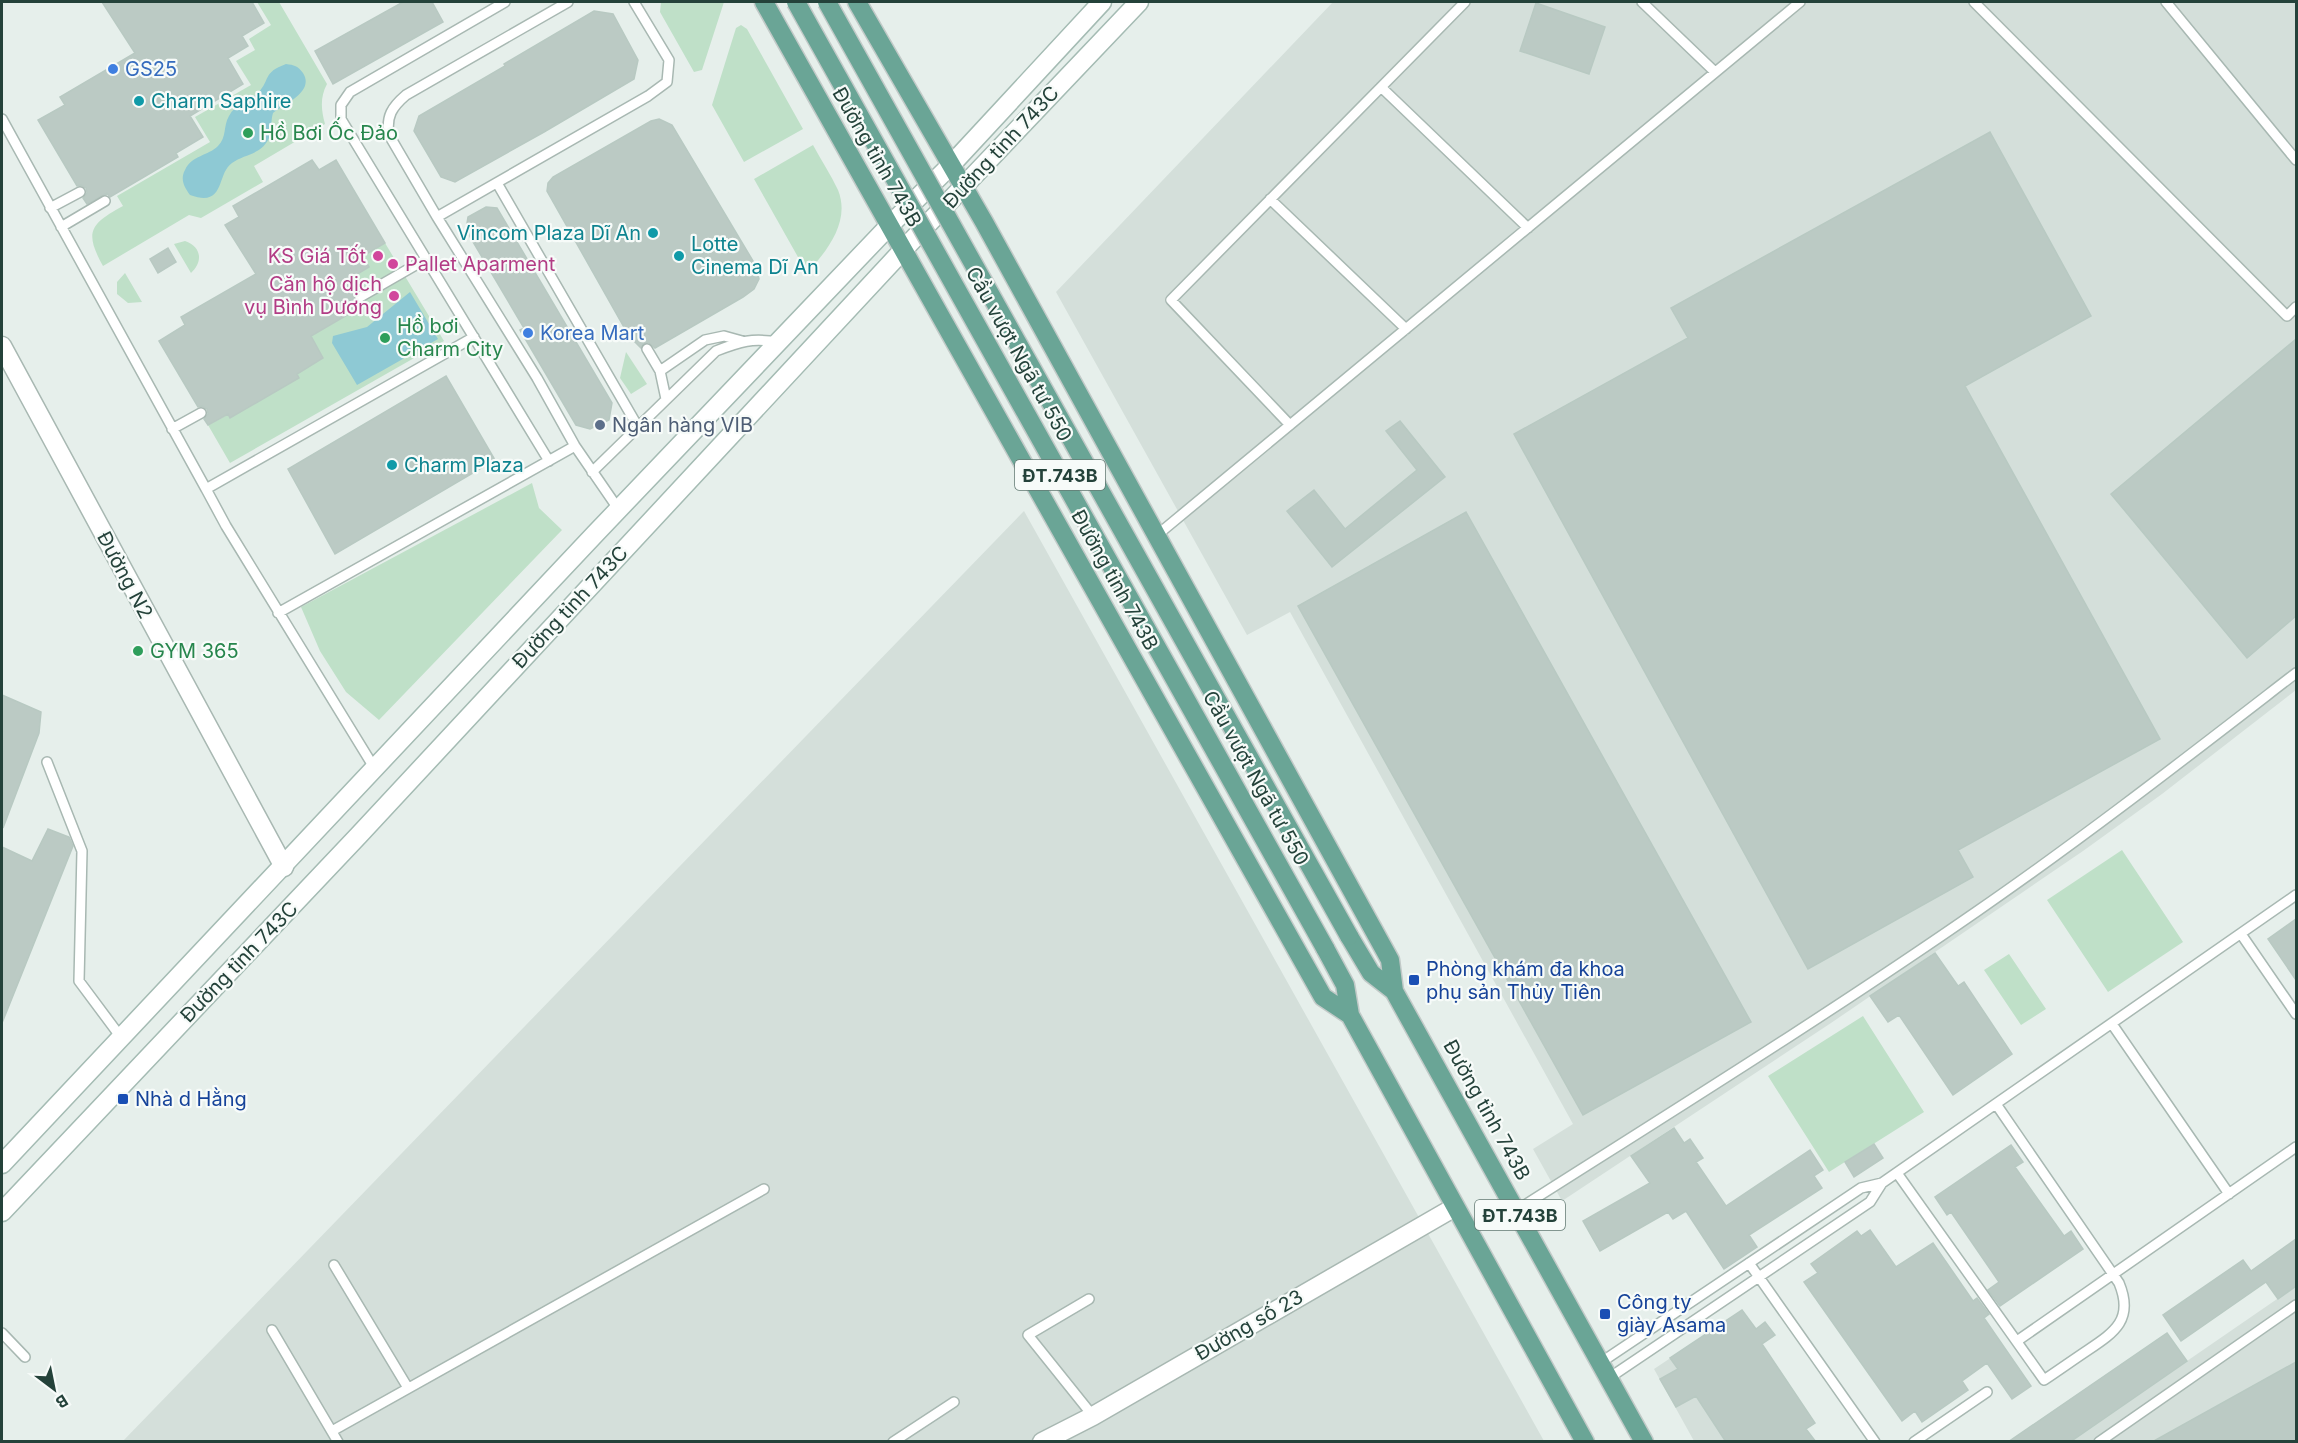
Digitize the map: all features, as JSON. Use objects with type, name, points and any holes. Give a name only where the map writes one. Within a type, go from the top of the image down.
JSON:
[{"type":"main road","name":"Đường tỉnh 743B","points":[[764,2],[1323,997],[1350,1015]]},
{"type":"main road","name":"Cầu vượt Ngã tư 550","points":[[796,2],[1325,948]]},
{"type":"main road","name":"Cầu vượt Ngã tư 550","points":[[827,2],[1349,936]]},
{"type":"main road","name":"Đường tỉnh 743B","points":[[857,2],[964,187],[1390,960],[1394,990],[1644,1442]]},
{"type":"main road","name":"Đường tỉnh 743C","points":[[2,1164],[120,1036],[284,867],[778,342],[951,165],[1102,2]]},
{"type":"main road","name":"Đường tỉnh 743C","points":[[2,1212],[307,890],[904,249],[1139,2]]},
{"type":"main road","name":"Đường N2","points":[[2,346],[284,867],[307,890]]},
{"type":"main road","points":[[619,510],[640,531]]},
{"type":"main road","name":"Đường tỉnh 743B","points":[[1349,936],[1371,973],[1394,990]]},
{"type":"main road","name":"Đường tỉnh 743B","points":[[1325,948],[1345,985],[1350,1015],[1585,1442]]},
{"type":"main road","name":"Đường số 23","points":[[1042,1442],[1093,1416],[1455,1207]]},
{"type":"lane","points":[[505,2],[350,92],[340,105],[341,119],[549,461]]},
{"type":"lane","points":[[568,2],[406,95],[393,106],[387,121],[389,135],[437,217],[537,378],[575,446],[619,510]]},
{"type":"lane","points":[[437,217],[648,96],[667,81],[669,60],[634,2]]},
{"type":"lane","points":[[1290,424],[1170,300],[1465,2]]},
{"type":"lane","points":[[1642,2],[1715,72]]},
{"type":"lane","points":[[1155,536],[1800,2]]},
{"type":"lane","points":[[1974,2],[2287,316],[2296,307]]},
{"type":"lane","points":[[2166,2],[2296,160]]},
{"type":"lane","points":[[1380,87],[1528,228]]},
{"type":"lane","points":[[2,119],[206,489],[375,769]]},
{"type":"lane","points":[[497,183],[638,427]]},
{"type":"lane","points":[[50,208],[80,192]]},
{"type":"lane","points":[[1270,199],[1406,329]]},
{"type":"lane","points":[[61,227],[105,201]]},
{"type":"lane","points":[[360,297],[426,259]]},
{"type":"lane","points":[[660,371],[705,340],[724,336],[742,341]]},
{"type":"lane","points":[[206,489],[474,337]]},
{"type":"lane","points":[[592,472],[716,351],[742,341],[758,339],[778,342]]},
{"type":"lane","points":[[647,348],[660,371],[666,399]]},
{"type":"lane","points":[[172,429],[201,413]]},
{"type":"lane","points":[[279,613],[575,446]]},
{"type":"lane","points":[[1517,1210],[1976,913],[2119,809],[2296,673]]},
{"type":"lane","points":[[47,762],[82,851],[83,893],[79,981],[120,1036]]},
{"type":"lane","points":[[1604,1371],[1749,1263],[1860,1188],[1882,1183],[1897,1173],[2296,896]]},
{"type":"lane","points":[[2241,934],[2296,1014]]},
{"type":"lane","points":[[2112,1024],[2229,1194]]},
{"type":"lane","points":[[1897,1173],[2044,1380],[2111,1334],[2121,1322],[2125,1302],[2119,1282],[1996,1104]]},
{"type":"lane","points":[[2017,1341],[2296,1147]]},
{"type":"lane","points":[[1604,1371],[1759,1277],[1870,1202],[1882,1183]]},
{"type":"lane","points":[[332,1431],[764,1189]]},
{"type":"lane","points":[[1749,1263],[1875,1442]]},
{"type":"lane","points":[[334,1265],[408,1388]]},
{"type":"lane","points":[[1089,1299],[1028,1335],[1093,1416]]},
{"type":"lane","points":[[2098,1442],[2296,1305]]},
{"type":"lane","points":[[272,1330],[338,1442]]},
{"type":"lane","points":[[2,1333],[25,1357]]},
{"type":"lane","points":[[1914,1442],[1987,1392]]},
{"type":"lane","points":[[893,1442],[954,1402]]},
{"type":"shaded area","points":[[1333,2],[2296,2],[2296,690],[2162,794],[2083,851],[1831,1023],[1562,1201],[1533,1149],[1573,1124],[1290,612],[1247,635],[1056,292]]},
{"type":"shaded area","points":[[1024,511],[1544,1441],[122,1442]]},
{"type":"shaded area","points":[[2296,1286],[2296,1441],[2070,1442],[2187,1361]]},
{"type":"shaded area","points":[[1705,1335],[1779,1441],[1694,1441],[1654,1369]]},
{"type":"green space","points":[[257,2],[279,2],[327,84],[322,104],[325,124],[254,166],[263,182],[201,218],[189,215],[103,266],[93,245],[92,237],[97,224],[103,218],[123,206],[117,196],[210,142],[195,117],[251,85],[236,61],[255,50],[249,39],[271,25]]},
{"type":"green space","points":[[661,2],[724,2],[702,70],[694,72],[660,12]]},
{"type":"green space","points":[[741,25],[747,29],[803,129],[744,162],[712,105],[736,28]]},
{"type":"green space","points":[[813,145],[838,190],[841,214],[839,225],[829,246],[807,273],[754,179]]},
{"type":"green space","points":[[185,241],[195,247],[199,255],[198,264],[191,273],[174,244]]},
{"type":"green space","points":[[385,243],[444,341],[230,463],[208,425],[299,378],[297,373],[323,358],[311,336],[364,305],[349,279],[362,256]]},
{"type":"green space","points":[[125,273],[142,302],[128,303],[117,294],[117,282]]},
{"type":"green space","points":[[626,352],[647,384],[631,394],[620,378]]},
{"type":"green space","points":[[532,483],[539,508],[562,530],[379,720],[346,692],[320,651],[301,607]]},
{"type":"green space","points":[[2122,850],[2183,942],[2108,992],[2047,900]]},
{"type":"green space","points":[[2009,954],[2046,1009],[2021,1025],[1984,970]]},
{"type":"green space","points":[[1863,1016],[1924,1112],[1829,1172],[1768,1076]]},
{"type":"water","name":"Hồ Bơi Ốc Đảo","points":[[286,64],[296,66],[303,73],[306,80],[305,86],[297,97],[273,113],[270,134],[265,145],[232,163],[227,168],[215,193],[210,197],[201,198],[190,195],[183,180],[188,165],[218,146],[223,139],[227,120],[232,112],[258,93],[273,70]]},
{"type":"water","name":"Hồ bơi Charm City","points":[[410,292],[438,339],[357,385],[332,343],[333,336],[367,327]]},
{"type":"building","name":"Charm Saphire","points":[[102,2],[252,2],[264,23],[242,36],[248,46],[228,58],[243,84],[190,116],[203,137],[176,153],[178,157],[110,197],[107,193],[87,204],[83,198],[87,193],[86,188],[81,185],[77,186],[38,120],[65,105],[60,97],[135,53]]},
{"type":"building","points":[[403,2],[432,2],[443,22],[333,84],[315,51]]},
{"type":"building","points":[[1536,3],[1605,27],[1589,74],[1520,51]]},
{"type":"building","points":[[594,11],[613,14],[638,60],[634,79],[455,182],[441,177],[414,131],[419,116]]},
{"type":"building","name":"Vincom Plaza Dĩ An","points":[[659,119],[672,125],[756,266],[759,279],[754,289],[743,297],[655,348],[648,342],[641,348],[629,336],[547,191],[548,183],[553,177],[651,121]]},
{"type":"building","points":[[1990,132],[2091,316],[1965,386],[2160,739],[1958,850],[1973,877],[1808,969],[1514,434],[1688,338],[1671,308]]},
{"type":"building","points":[[312,160],[319,170],[336,160],[385,243],[363,256],[369,267],[349,279],[356,291],[353,296],[355,301],[364,305],[311,336],[323,358],[297,374],[299,378],[230,418],[228,414],[208,425],[204,419],[208,414],[207,409],[202,406],[198,407],[159,341],[185,325],[181,317],[256,274],[225,225],[239,217],[233,206]]},
{"type":"building","points":[[486,207],[497,208],[612,403],[609,420],[590,429],[576,425],[520,330],[524,328],[466,230],[468,217]]},
{"type":"building","points":[[168,248],[176,262],[158,273],[150,259]]},
{"type":"building","points":[[2296,339],[2296,616],[2247,658],[2111,494]]},
{"type":"building","name":"Charm Plaza","points":[[446,376],[495,460],[335,554],[288,469]]},
{"type":"building","points":[[1400,421],[1445,477],[1332,567],[1287,511],[1314,490],[1345,529],[1417,470],[1386,431]]},
{"type":"building","points":[[1466,512],[1751,1022],[1583,1115],[1298,606]]},
{"type":"building","points":[[2,695],[41,712],[39,733],[3,828]]},
{"type":"building","points":[[48,829],[69,837],[73,846],[2,1023],[2,847],[32,861]]},
{"type":"building","points":[[2296,919],[2296,980],[2268,939]]},
{"type":"building","points":[[1935,953],[1958,986],[1964,982],[2012,1054],[1953,1095],[1899,1015],[1888,1022],[1870,996]]},
{"type":"building","points":[[1674,1128],[1684,1143],[1690,1139],[1703,1158],[1696,1162],[1726,1206],[1810,1150],[1823,1170],[1814,1176],[1822,1188],[1749,1235],[1757,1247],[1724,1269],[1686,1211],[1673,1219],[1668,1212],[1600,1251],[1583,1221],[1650,1183],[1631,1156]]},
{"type":"building","points":[[1874,1144],[1883,1158],[1854,1177],[1845,1162]]},
{"type":"building","points":[[2011,1145],[2023,1162],[2015,1167],[2064,1236],[2071,1231],[2083,1249],[2000,1306],[1988,1290],[1999,1282],[1951,1212],[1947,1215],[1935,1197]]},
{"type":"building","points":[[1870,1230],[1896,1267],[1933,1243],[1973,1301],[1977,1298],[1989,1314],[1984,1318],[2031,1386],[2012,1399],[1987,1363],[1962,1381],[1968,1390],[1922,1422],[1915,1411],[1902,1421],[1804,1282],[1818,1273],[1811,1264],[1857,1231],[1861,1236]]},
{"type":"building","points":[[2296,1239],[2296,1286],[2278,1299],[2266,1282],[2181,1341],[2163,1315],[2243,1260],[2251,1271]]},
{"type":"building","points":[[1742,1310],[1756,1329],[1765,1322],[1775,1335],[1762,1344],[1815,1423],[1806,1429],[1816,1442],[1726,1442],[1696,1396],[1676,1407],[1660,1379],[1678,1369],[1670,1358]]},
{"type":"building","points":[[2167,1333],[2187,1361],[2070,1442],[2008,1442]]},
{"type":"building","points":[[2296,1362],[2296,1442],[2152,1442]]},
{"type":"place","name":"GS25","points":[[113,69]]},
{"type":"place","name":"Charm Saphire","points":[[139,101]]},
{"type":"place","name":"Hồ Bơi Ốc Đảo","points":[[248,133]]},
{"type":"place","name":"Vincom Plaza Dĩ An","points":[[653,233]]},
{"type":"place","name":"KS Giá Tốt","points":[[378,256]]},
{"type":"place","name":"Lotte Cinema Dĩ An","points":[[679,256]]},
{"type":"place","name":"Pallet Aparment","points":[[393,264]]},
{"type":"place","name":"Căn hộ dịch vụ Bình Dương","points":[[394,296]]},
{"type":"place","name":"Korea Mart","points":[[528,333]]},
{"type":"place","name":"Hồ bơi Charm City","points":[[385,338]]},
{"type":"place","name":"Ngân hàng VIB","points":[[600,425]]},
{"type":"place","name":"Charm Plaza","points":[[392,465]]},
{"type":"place","name":"GYM 365","points":[[138,651]]},
{"type":"place","name":"Phòng khám đa khoa phụ sản Thủy Tiên","points":[[1414,980]]},
{"type":"place","name":"Nhà d Hằng","points":[[123,1099]]},
{"type":"place","name":"Công ty giày Asama","points":[[1605,1314]]}]
